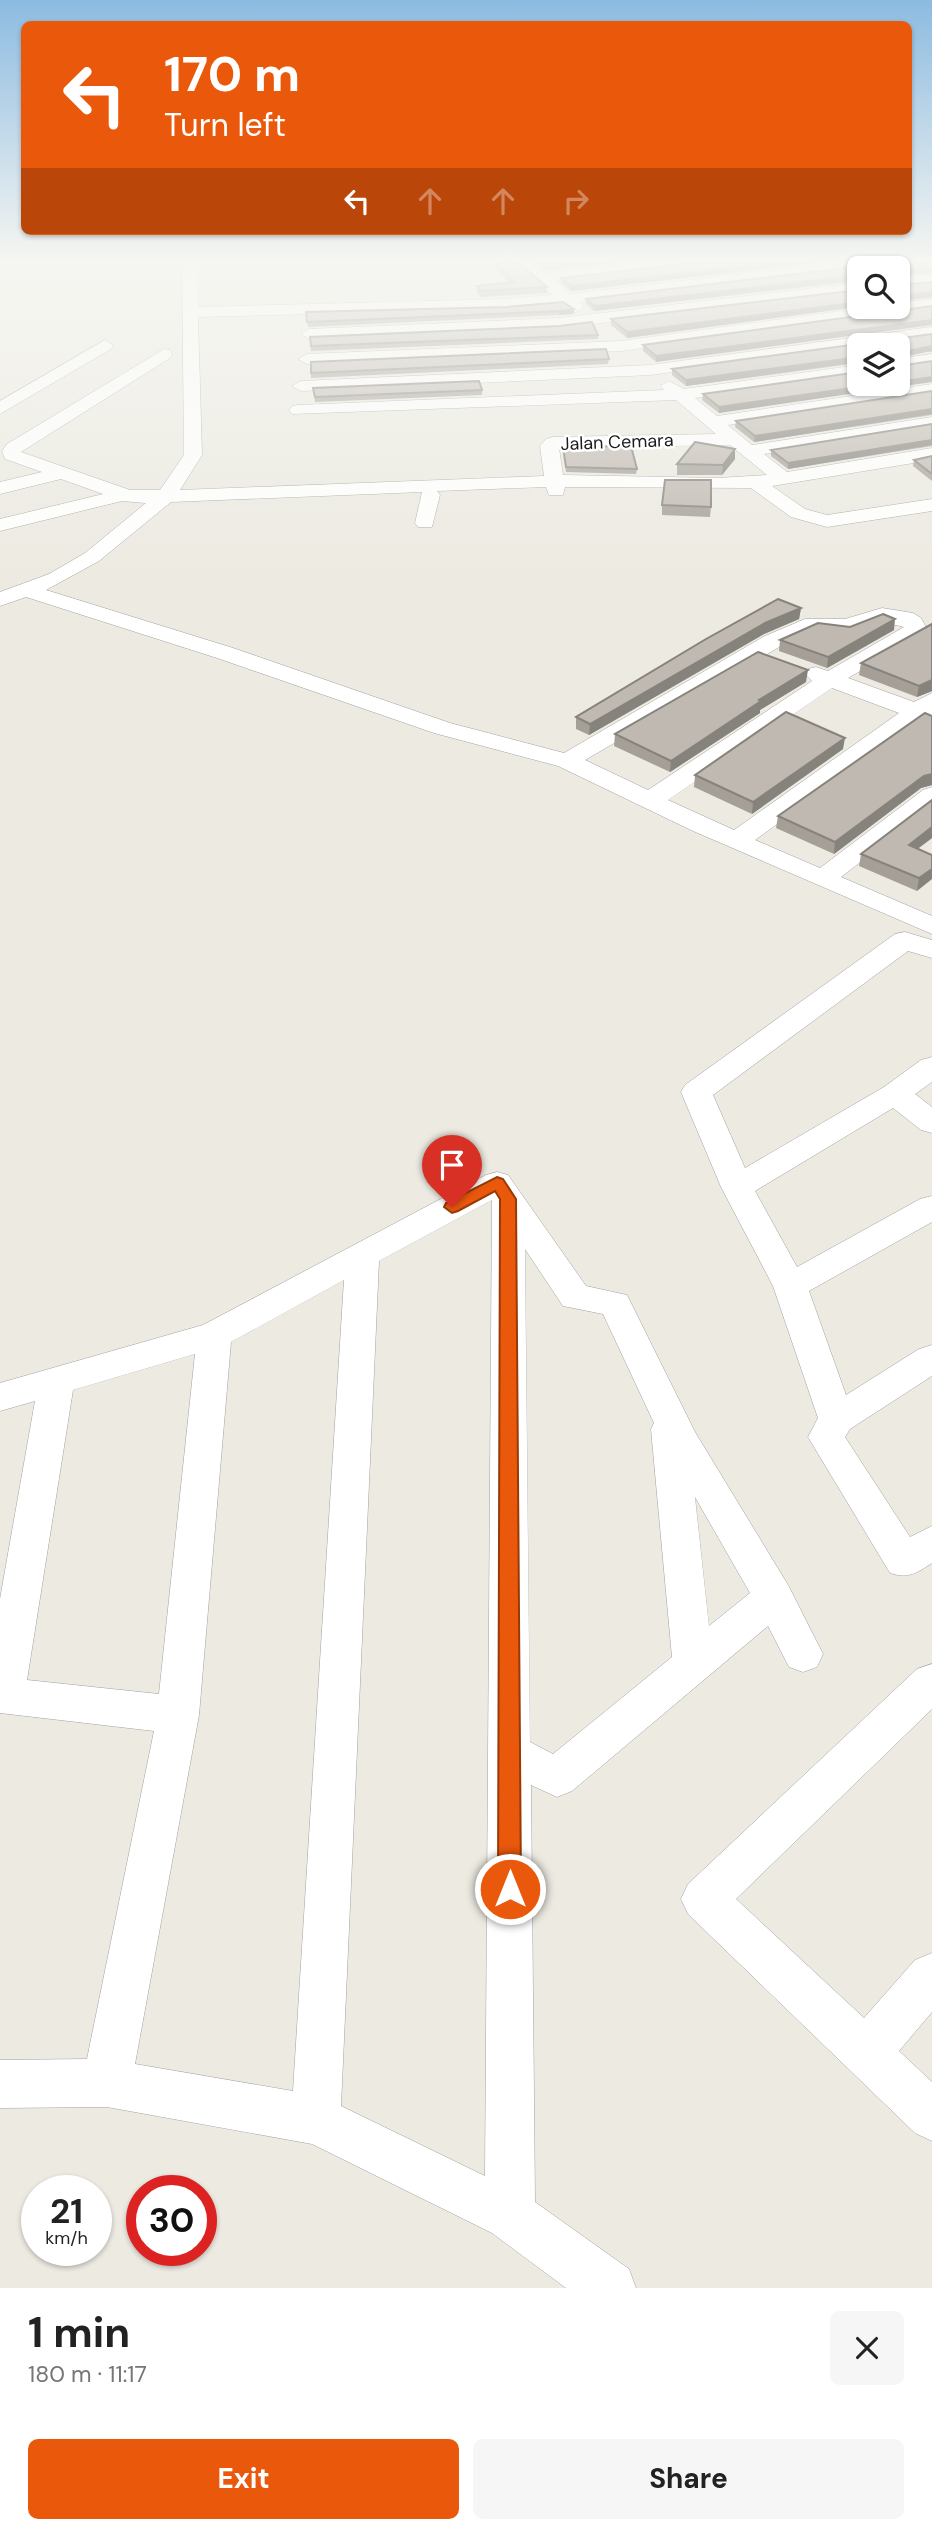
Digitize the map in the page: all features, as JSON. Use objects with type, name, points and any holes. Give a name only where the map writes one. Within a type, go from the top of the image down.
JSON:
[{"type":"street","points":[[0,409],[71,366]]},
{"type":"street","points":[[4,451],[145,366]]},
{"type":"street","points":[[0,600],[56,578],[92,557],[155,503],[193,455],[192,366]]},
{"type":"street","points":[[645,366],[782,478]]},
{"type":"street","points":[[301,386],[650,370],[683,366]]},
{"type":"street","points":[[298,410],[534,414],[847,372]]},
{"type":"street","points":[[910,375],[931,390]]},
{"type":"street","points":[[711,422],[931,390]]},
{"type":"street","points":[[534,414],[551,444]]},
{"type":"street","points":[[747,451],[932,422]]},
{"type":"street","name":"Jalan Cemara","points":[[555,486],[549,446],[551,444],[732,439]]},
{"type":"street","points":[[4,451],[125,496],[134,504],[555,486],[731,494],[761,487],[782,478],[925,482]]},
{"type":"street","points":[[0,488],[62,473]]},
{"type":"street","points":[[761,487],[814,521],[827,521],[925,482]]},
{"type":"street","points":[[761,487],[925,482]]},
{"type":"street","points":[[155,503],[430,495],[555,486]]},
{"type":"street","points":[[425,523],[430,495]]},
{"type":"street","points":[[0,525],[125,496]]},
{"type":"street","points":[[25,590],[225,653],[442,728],[567,761],[735,840],[930,923]]},
{"type":"street","points":[[567,761],[755,652],[813,624],[846,626],[882,615],[905,618],[913,623],[916,629],[830,680],[649,800]]},
{"type":"street","points":[[755,652],[830,680],[927,710]]},
{"type":"street","points":[[735,840],[927,710]]},
{"type":"street","points":[[822,878],[932,796]]},
{"type":"street","points":[[837,1419],[790,1286],[737,1187],[696,1092],[905,940],[932,950]]},
{"type":"street","points":[[737,1187],[895,1094],[932,1067]]},
{"type":"street","points":[[895,1094],[932,1123]]},
{"type":"street","points":[[0,1397],[214,1335],[497,1183],[575,1297],[615,1304],[680,1439],[774,1597],[803,1654]]},
{"type":"street","points":[[508,1199],[510,2216]]},
{"type":"street","points":[[790,1286],[932,1207]]},
{"type":"street","points":[[316,2120],[362,1255]]},
{"type":"street","points":[[107,2083],[178,1715],[214,1335]]},
{"type":"street","points":[[932,1358],[837,1419],[826,1437],[904,1561],[932,1542]]},
{"type":"street","points":[[56,1381],[4,1696],[178,1715]]},
{"type":"street","points":[[667,1412],[693,1664]]},
{"type":"street","points":[[509,1753],[557,1777],[774,1597]]},
{"type":"street","points":[[932,1682],[704,1899],[932,2116]]},
{"type":"street","points":[[865,2053],[932,1976]]},
{"type":"street","points":[[0,2084],[107,2083],[316,2120],[510,2216],[610,2288]]},
{"type":"building","points":[[311,366],[465,366],[311,373]]},
{"type":"building","points":[[696,366],[793,366],[686,380],[672,369]]},
{"type":"building","points":[[910,366],[932,366],[932,377],[910,380]]},
{"type":"building","points":[[847,374],[847,389],[719,407],[703,394]]},
{"type":"building","points":[[479,381],[482,390],[315,397],[313,388]]},
{"type":"building","points":[[932,391],[932,409],[755,436],[736,421],[910,396]]},
{"type":"building","points":[[932,424],[932,440],[788,463],[771,450]]},
{"type":"building","points":[[695,442],[735,449],[723,465],[677,464]]},
{"type":"building","points":[[631,446],[637,469],[566,467],[563,447]]},
{"type":"building","points":[[932,456],[932,474],[914,460]]},
{"type":"building","points":[[665,480],[711,480],[711,507],[662,505]]},
{"type":"building","points":[[778,599],[801,608],[765,623],[590,724],[576,717],[706,639]]},
{"type":"building","points":[[883,614],[895,619],[828,657],[780,640],[818,623],[850,627]]},
{"type":"building","points":[[932,624],[932,680],[919,686],[861,663]]},
{"type":"building","points":[[758,652],[808,670],[759,700],[761,701],[671,761],[615,734]]},
{"type":"building","points":[[786,712],[845,738],[753,802],[695,775]]},
{"type":"building","points":[[925,713],[932,716],[932,774],[924,776],[835,842],[778,816]]},
{"type":"building","points":[[932,800],[932,827],[909,845],[932,855],[932,869],[919,878],[861,854]]},
{"type":"route","points":[[452,1207],[497,1183],[508,1199],[510,1889]]}]
